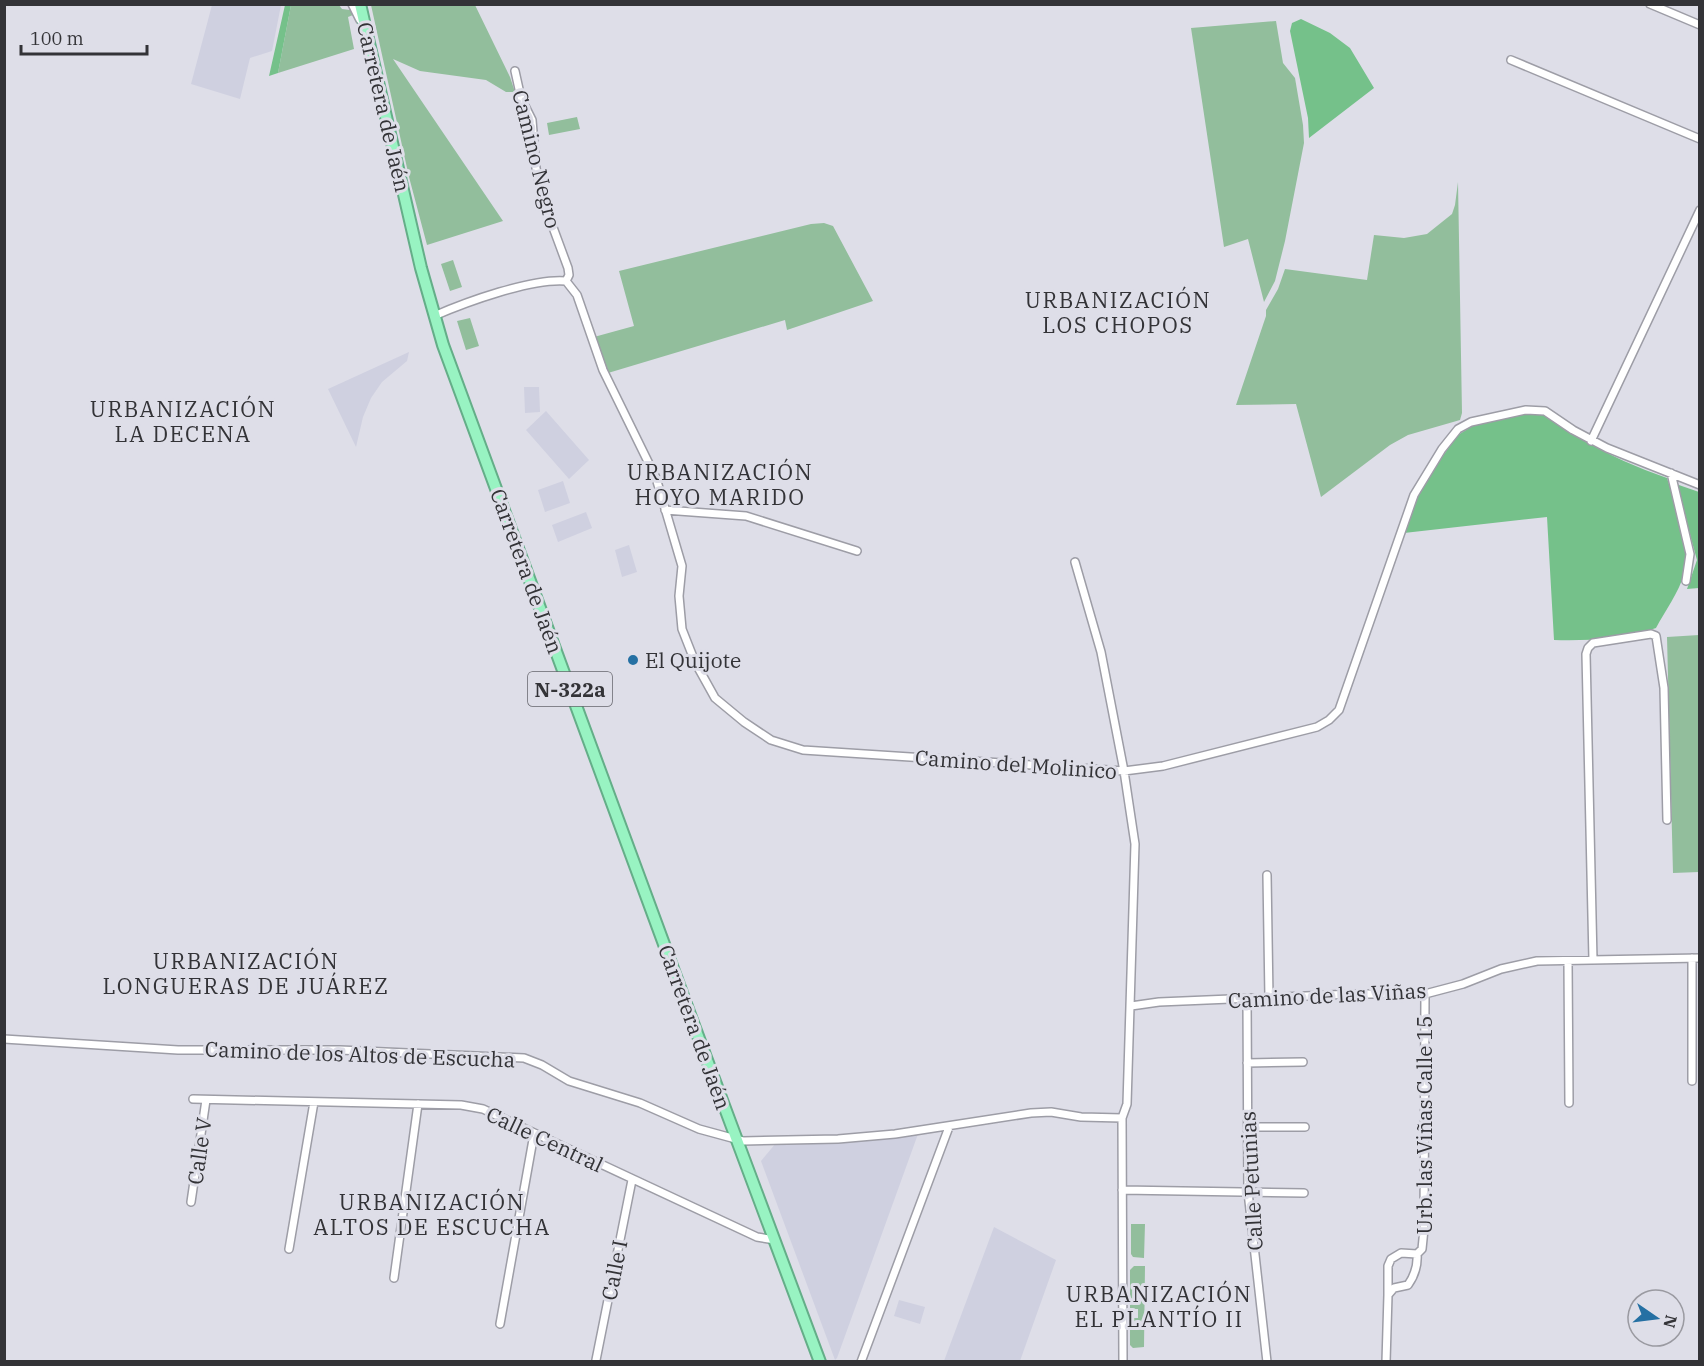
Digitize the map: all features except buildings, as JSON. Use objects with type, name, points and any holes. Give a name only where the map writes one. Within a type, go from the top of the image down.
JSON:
[{"type":"highway","name":"Carretera de Jaén","points":[[360,4],[434,316],[820,1362]]},
{"type":"street","points":[[352,4],[368,39]]},
{"type":"street","points":[[1650,4],[1700,25]]},
{"type":"street","points":[[1511,60],[1700,139]]},
{"type":"street","name":"Camino Negro","points":[[515,71],[521,98],[532,120],[536,168],[544,203],[568,268],[569,275],[566,281]]},
{"type":"street","points":[[1592,441],[1700,210]]},
{"type":"street","points":[[434,316],[538,282],[566,281]]},
{"type":"street","name":"Camino del Molinico","points":[[566,281],[577,295],[603,370],[656,478],[682,566],[679,596],[682,629],[695,662],[715,698],[744,722],[771,740],[803,750],[1124,771],[1163,766],[1317,727],[1339,710],[1414,495],[1442,449],[1458,429],[1481,420],[1526,410],[1545,411],[1592,441],[1700,485]]},
{"type":"street","points":[[1671,473],[1690,554],[1686,581]]},
{"type":"street","points":[[665,510],[746,516],[857,551]]},
{"type":"street","points":[[1075,562],[1101,652],[1124,771],[1135,844],[1131,1006],[1126,1104],[1122,1118],[1123,1362]]},
{"type":"street","points":[[1593,960],[1586,654],[1588,648],[1593,644],[1652,634],[1656,636],[1664,688],[1667,820]]},
{"type":"street","points":[[1267,875],[1269,998]]},
{"type":"street","points":[[1692,1081],[1696,958]]},
{"type":"street","name":"Camino de las Viñas","points":[[1131,1006],[1159,1002],[1353,994],[1425,994],[1463,984],[1501,969],[1537,961],[1696,958]]},
{"type":"street","points":[[1568,962],[1569,1103]]},
{"type":"street","name":"Urb. las Viñas Calle 15","points":[[1386,1362],[1388,1266],[1391,1259],[1401,1254],[1417,1254],[1422,1249],[1425,994]]},
{"type":"street","name":"Calle Petunias","points":[[1247,999],[1248,1192],[1267,1362]]},
{"type":"street","name":"Camino de los Altos de Escucha","points":[[4,1039],[178,1050],[340,1050],[524,1058],[542,1065],[569,1081],[640,1103],[699,1129],[743,1141],[895,1134],[1031,1113],[1051,1112],[1081,1117],[1122,1118]]},
{"type":"street","points":[[1247,1063],[1303,1062]]},
{"type":"street","name":"Calle Central","points":[[193,1099],[461,1105],[483,1109],[757,1237],[775,1240]]},
{"type":"street","name":"Calle V","points":[[191,1202],[206,1100]]},
{"type":"street","points":[[289,1249],[314,1102]]},
{"type":"street","points":[[394,1278],[418,1104]]},
{"type":"street","points":[[861,1362],[949,1127]]},
{"type":"street","points":[[1247,1127],[1305,1127]]},
{"type":"street","points":[[500,1324],[534,1134]]},
{"type":"street","name":"Calle I","points":[[596,1360],[632,1180]]},
{"type":"street","points":[[1122,1190],[1304,1193]]},
{"type":"street","name":"Urb. las Viñas Calle 15","points":[[1388,1295],[1394,1288],[1408,1285],[1413,1278],[1418,1262],[1417,1254]]},
{"type":"shaded area","points":[[212,5],[281,5],[272,51],[250,58],[240,99],[191,84]]},
{"type":"shaded area","points":[[409,352],[407,361],[382,382],[371,398],[363,417],[356,447],[328,389]]},
{"type":"shaded area","points":[[524,387],[539,387],[540,412],[525,413]]},
{"type":"shaded area","points":[[546,411],[589,460],[569,479],[526,430]]},
{"type":"shaded area","points":[[563,481],[570,503],[545,512],[538,490]]},
{"type":"shaded area","points":[[586,512],[592,528],[558,542],[552,525]]},
{"type":"shaded area","points":[[629,545],[637,572],[622,577],[615,550]]},
{"type":"shaded area","points":[[918,1134],[835,1360],[761,1161],[776,1143]]},
{"type":"shaded area","points":[[994,1227],[1056,1260],[1020,1361],[944,1361]]},
{"type":"shaded area","points":[[899,1300],[925,1307],[920,1324],[894,1316]]},
{"type":"green space","points":[[285,5],[291,5],[278,73],[269,76]]},
{"type":"green space","points":[[291,5],[339,5],[342,9],[350,10],[353,15],[348,17],[354,49],[278,73]]},
{"type":"green space","points":[[371,5],[475,5],[515,92],[506,92],[486,80],[420,71],[393,59],[503,221],[427,245],[409,177]]},
{"type":"green space","points":[[1301,19],[1330,33],[1350,48],[1374,88],[1309,138],[1308,118],[1290,31],[1292,23]]},
{"type":"green space","points":[[1276,21],[1283,63],[1295,78],[1304,143],[1275,281],[1264,302],[1248,239],[1224,247],[1191,28]]},
{"type":"green space","points":[[577,117],[580,129],[549,135],[547,123]]},
{"type":"green space","points":[[1458,182],[1462,413],[1460,420],[1408,435],[1390,445],[1321,497],[1296,404],[1236,405],[1266,316],[1266,310],[1278,289],[1285,269],[1367,280],[1374,235],[1404,238],[1427,234],[1452,214]]},
{"type":"green space","points":[[824,223],[833,226],[873,301],[787,330],[785,320],[608,373],[594,337],[634,326],[619,271],[811,224]]},
{"type":"green space","points":[[453,260],[462,287],[450,291],[441,264]]},
{"type":"green space","points":[[470,318],[479,346],[466,350],[457,321]]},
{"type":"green space","points":[[1535,412],[1554,419],[1603,451],[1667,478],[1683,525],[1687,562],[1679,588],[1656,628],[1632,635],[1554,640],[1547,517],[1404,533],[1414,503],[1426,479],[1458,435],[1474,425]]},
{"type":"green space","points":[[1676,484],[1699,492],[1699,588],[1687,589],[1697,560]]},
{"type":"green space","points":[[1699,635],[1699,872],[1673,873],[1667,637]]},
{"type":"green space","points":[[1131,1224],[1145,1224],[1144,1258],[1133,1257],[1131,1254]]},
{"type":"green space","points":[[1134,1266],[1145,1266],[1144,1347],[1133,1348],[1130,1345],[1130,1318],[1138,1318],[1138,1309],[1130,1309],[1130,1270]]},
{"type":"place","name":"El Quijote","points":[[633,660]]},
{"type":"district","name":"URBANIZACIÓN LOS CHOPOS","points":[[1118,312]]},
{"type":"district","name":"URBANIZACIÓN LA DECENA","points":[[183,420]]},
{"type":"district","name":"URBANIZACIÓN HOYO MARIDO","points":[[720,484]]},
{"type":"district","name":"URBANIZACIÓN LONGUERAS DE JUÁREZ","points":[[246,972]]},
{"type":"district","name":"URBANIZACIÓN ALTOS DE ESCUCHA","points":[[432,1214]]},
{"type":"district","name":"URBANIZACIÓN EL PLANTÍO II","points":[[1159,1306]]}]
